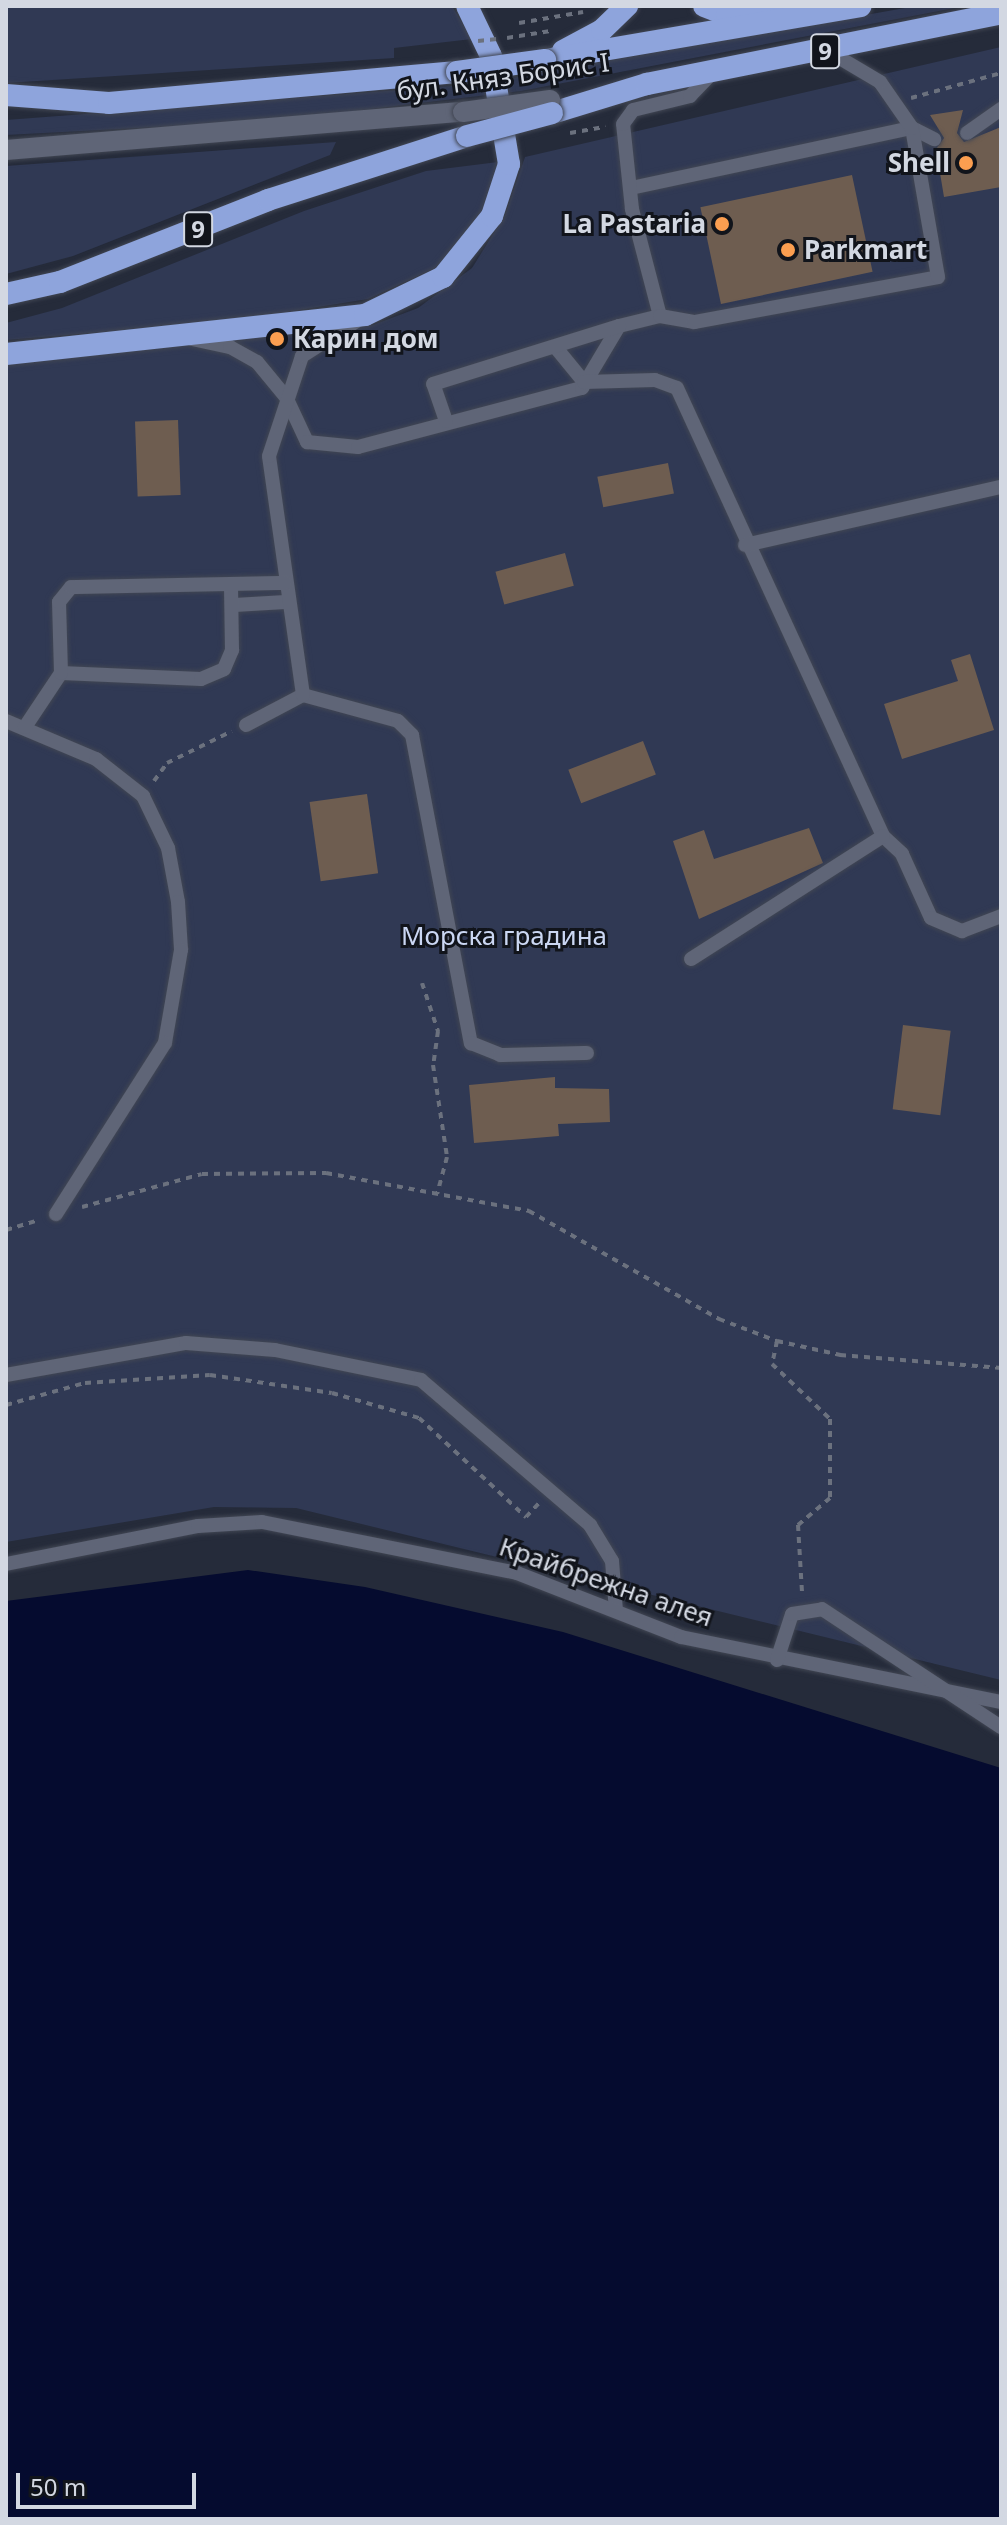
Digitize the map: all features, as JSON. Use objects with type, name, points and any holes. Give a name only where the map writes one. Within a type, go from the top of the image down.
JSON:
[{"type":"highway","points":[[6,354],[365,315],[443,277],[504,192],[509,164],[496,77],[467,6]]},
{"type":"highway","points":[[545,60],[602,30],[627,6]]},
{"type":"highway","points":[[704,6],[727,15],[856,7]]},
{"type":"highway","name":"бул. Княз Борис I","points":[[109,103],[457,72],[856,7]]},
{"type":"highway","name":"бул. Княз Борис I","points":[[551,107],[647,84],[828,51],[1001,13]]},
{"type":"highway","name":"9","points":[[6,95],[109,103]]},
{"type":"highway","name":"9","points":[[6,294],[60,282],[268,200],[551,107]]},
{"type":"main road","name":"бул. Княз Борис I","points":[[6,106],[109,103]]},
{"type":"main road","name":"бул. Княз Борис I","points":[[6,150],[551,107]]},
{"type":"lane","points":[[446,421],[433,384],[557,349],[619,326],[660,316],[694,322],[938,277],[912,128],[898,101],[861,67],[828,51]]},
{"type":"lane","points":[[660,316],[631,188],[623,124],[633,110],[690,96],[713,72]]},
{"type":"lane","points":[[967,133],[1001,109]]},
{"type":"lane","points":[[631,188],[912,128],[934,139]]},
{"type":"lane","points":[[303,695],[287,602],[269,456],[302,356],[365,315]]},
{"type":"lane","points":[[584,382],[619,326]]},
{"type":"lane","points":[[177,337],[244,354],[286,397],[307,442],[358,447],[584,382],[655,380],[677,388],[745,545],[883,836],[902,854],[939,927],[962,931],[1001,916]]},
{"type":"lane","points":[[557,349],[584,382]]},
{"type":"lane","points":[[745,545],[1001,487]]},
{"type":"lane","points":[[25,727],[61,673],[59,602],[71,587],[231,587],[285,583]]},
{"type":"lane","points":[[61,673],[201,679],[224,669],[232,650],[231,587]]},
{"type":"lane","points":[[233,605],[287,602]]},
{"type":"lane","points":[[246,725],[303,695],[398,721],[412,735],[471,1043],[500,1055],[587,1053]]},
{"type":"lane","points":[[6,721],[96,759],[143,796],[168,848],[178,902],[181,950],[165,1043],[56,1214]]},
{"type":"lane","points":[[691,959],[883,836]]},
{"type":"lane","points":[[6,1375],[186,1343],[339,1361],[421,1380],[550,1490],[604,1545],[616,1611]]},
{"type":"lane","name":"Крайбрежна алея","points":[[6,1564],[198,1526],[262,1522],[517,1573],[616,1611],[777,1660],[946,1696],[1001,1702]]},
{"type":"lane","points":[[777,1660],[784,1626],[803,1608],[856,1628],[946,1696],[1001,1727]]},
{"type":"path","points":[[519,23],[581,13]]},
{"type":"path","points":[[478,41],[497,39]]},
{"type":"path","points":[[898,101],[1001,73]]},
{"type":"path","points":[[575,133],[623,124]]},
{"type":"path","points":[[143,796],[167,763],[246,725]]},
{"type":"path","points":[[422,983],[437,1019],[433,1065],[447,1157],[437,1194]]},
{"type":"path","points":[[6,1230],[202,1174],[268,1169],[529,1211],[719,1319],[777,1341],[840,1355],[1001,1368]]},
{"type":"path","points":[[777,1341],[772,1364],[830,1419],[830,1498],[798,1525],[803,1608]]},
{"type":"path","points":[[6,1405],[85,1383],[210,1375],[332,1393],[419,1418],[526,1517],[550,1490]]},
{"type":"green space","points":[[6,6],[452,6],[472,39],[394,48],[394,58],[6,83]]},
{"type":"green space","points":[[916,6],[965,6],[521,91],[270,121],[6,135],[6,120],[478,84]]},
{"type":"green space","name":"Морска градина","points":[[1001,47],[1001,1680],[296,1508],[214,1507],[6,1542],[6,365],[373,325],[418,308],[472,268],[505,215],[525,157]]},
{"type":"green space","points":[[336,142],[330,155],[73,256],[6,274],[6,166]]},
{"type":"green space","points":[[498,162],[485,206],[458,248],[435,268],[368,299],[225,322],[6,340],[6,323],[62,308],[304,211],[426,171]]},
{"type":"shaded area","points":[[248,1570],[365,1587],[563,1632],[1001,1768],[1001,2519],[6,2519],[6,1601]]},
{"type":"building","name":"Shell","points":[[963,110],[957,133],[964,142],[1001,127],[1001,187],[944,197],[936,149],[944,138],[930,115]]},
{"type":"building","name":"Parkmart","points":[[852,175],[873,272],[721,304],[700,207]]},
{"type":"building","points":[[178,420],[181,495],[138,496],[135,422]]},
{"type":"building","points":[[668,463],[674,493],[603,507],[597,477]]},
{"type":"building","points":[[565,553],[574,586],[504,604],[495,572]]},
{"type":"building","points":[[970,654],[994,730],[902,759],[884,704],[958,681],[951,660]]},
{"type":"building","points":[[643,741],[656,775],[581,803],[568,770]]},
{"type":"building","points":[[367,794],[378,873],[321,881],[310,802]]},
{"type":"building","points":[[809,828],[823,863],[699,919],[673,841],[704,830],[714,859]]},
{"type":"building","points":[[903,1025],[951,1031],[940,1115],[893,1109]]},
{"type":"building","points":[[555,1077],[555,1088],[609,1089],[610,1122],[558,1124],[559,1136],[474,1143],[469,1085]]},
{"type":"place","name":"Shell","points":[[966,163]]},
{"type":"place","name":"La Pastaria","points":[[722,224]]},
{"type":"place","name":"Parkmart","points":[[788,250]]},
{"type":"place","name":"Карин дом","points":[[277,339]]}]
